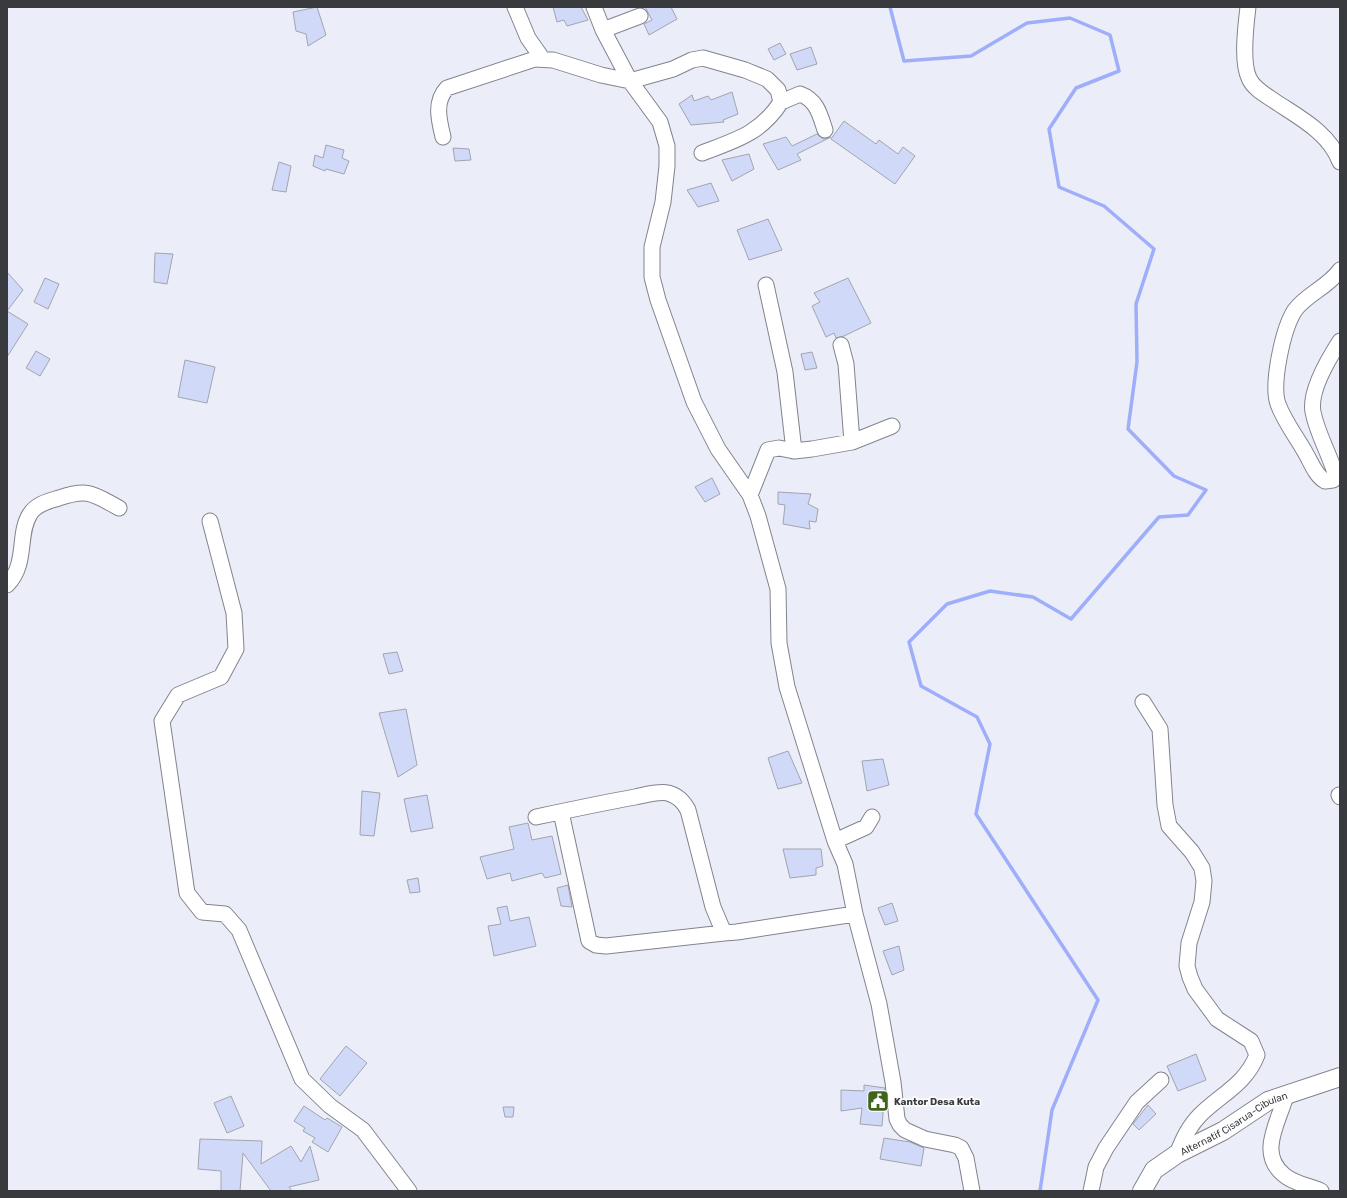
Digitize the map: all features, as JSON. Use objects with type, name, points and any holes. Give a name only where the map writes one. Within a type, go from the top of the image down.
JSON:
[{"type":"main road","name":"Alternatif Cisarua-Cibulan","points":[[1142,1191],[1154,1170],[1177,1154],[1223,1132],[1268,1101],[1340,1077]]},
{"type":"street","points":[[516,7],[528,38],[542,58]]},
{"type":"street","points":[[594,7],[603,30],[630,81],[660,122],[666,146],[667,166],[663,202],[652,247],[652,278],[658,300],[694,402],[718,449],[750,495],[778,590],[779,643],[787,687],[835,841],[845,864],[855,914],[879,1004],[893,1082],[897,1119],[905,1130],[925,1139],[954,1145],[961,1148],[966,1158],[972,1191]]},
{"type":"street","points":[[1248,7],[1246,59],[1249,78],[1261,92],[1321,133],[1332,145],[1340,162]]},
{"type":"street","points":[[603,30],[640,16]]},
{"type":"street","points":[[443,137],[439,120],[439,102],[442,94],[447,88],[542,58],[601,75],[630,81],[673,69],[692,60],[709,58],[767,79],[778,90],[781,102]]},
{"type":"street","points":[[702,153],[739,139],[761,126],[781,102],[800,94],[809,98],[817,106],[825,130]]},
{"type":"street","points":[[1340,270],[1330,281],[1303,302],[1295,311],[1287,327],[1276,377],[1277,402],[1284,417],[1316,472],[1325,481],[1333,480],[1335,473],[1313,411],[1314,398],[1319,381],[1340,341]]},
{"type":"street","points":[[766,285],[785,372],[794,451]]},
{"type":"street","points":[[841,345],[846,364],[852,442]]},
{"type":"street","points":[[750,495],[768,450],[779,448],[794,451],[852,442],[892,426]]},
{"type":"street","points":[[7,585],[13,579],[19,563],[23,550],[25,530],[31,512],[44,502],[85,492],[119,508]]},
{"type":"street","points":[[210,520],[234,613],[236,649],[221,677],[178,695],[162,721],[187,893],[202,912],[224,914],[239,930],[302,1079],[330,1106],[363,1130],[409,1191]]},
{"type":"street","points":[[1143,702],[1160,729],[1165,805],[1169,826],[1197,859],[1202,868],[1204,880],[1202,902],[1188,943],[1187,966],[1190,977],[1196,989],[1217,1020],[1251,1041],[1257,1055],[1254,1064],[1232,1090],[1206,1109],[1187,1130],[1177,1154]]},
{"type":"street","points":[[536,817],[607,801],[655,793],[667,793],[676,796],[683,802],[688,810],[713,907],[724,933]]},
{"type":"street","points":[[561,812],[589,941],[596,946],[737,932],[855,914]]},
{"type":"street","points":[[835,841],[866,827],[872,817]]},
{"type":"street","points":[[1091,1191],[1096,1167],[1106,1148],[1137,1102],[1162,1080]]},
{"type":"street","points":[[1286,1095],[1269,1147],[1273,1164],[1284,1176],[1321,1191]]},
{"type":"building","points":[[317,7],[326,35],[308,46],[306,34],[296,31],[293,12]]},
{"type":"building","points":[[553,7],[581,7],[588,20],[567,26],[564,20],[557,22]]},
{"type":"building","points":[[645,7],[671,7],[677,19],[649,35],[644,24],[652,20]]},
{"type":"building","points":[[780,43],[786,54],[774,60],[768,49]]},
{"type":"building","points":[[811,47],[817,64],[797,70],[790,54]]},
{"type":"building","points":[[732,92],[738,114],[723,120],[724,122],[691,125],[679,104],[692,95],[694,101],[708,96],[711,100]]},
{"type":"building","points":[[844,121],[876,144],[879,140],[898,154],[903,147],[915,156],[895,184],[831,139]]},
{"type":"building","points":[[817,134],[823,139],[831,137],[797,154],[801,160],[778,170],[763,144],[786,137],[792,146]]},
{"type":"building","points":[[326,145],[344,150],[342,158],[349,161],[344,174],[326,169],[325,171],[313,166],[315,155],[323,158]]},
{"type":"building","points":[[453,148],[469,149],[471,160],[455,161]]},
{"type":"building","points":[[749,154],[754,169],[732,181],[722,160]]},
{"type":"building","points":[[279,162],[291,166],[286,192],[272,190]]},
{"type":"building","points":[[711,183],[719,201],[698,207],[687,190]]},
{"type":"building","points":[[768,219],[782,250],[749,260],[737,230]]},
{"type":"building","points":[[155,253],[173,254],[167,284],[154,282]]},
{"type":"building","points":[[7,272],[23,290],[7,311]]},
{"type":"building","points":[[45,278],[59,284],[48,309],[34,302]]},
{"type":"building","points":[[848,278],[871,323],[844,336],[836,338],[834,333],[826,337],[812,306],[820,302],[814,293]]},
{"type":"building","points":[[7,311],[28,324],[7,357]]},
{"type":"building","points":[[36,351],[50,359],[40,376],[26,368]]},
{"type":"building","points":[[812,352],[817,368],[805,370],[801,354]]},
{"type":"building","points":[[185,360],[215,367],[207,403],[178,397]]},
{"type":"building","points":[[712,478],[720,494],[705,502],[695,487]]},
{"type":"building","points":[[778,492],[811,494],[808,504],[818,509],[816,522],[809,521],[810,529],[783,524],[785,505],[778,504]]},
{"type":"building","points":[[397,652],[403,671],[389,674],[383,654]]},
{"type":"building","points":[[406,709],[417,765],[398,777],[379,713]]},
{"type":"building","points":[[788,751],[802,783],[778,789],[768,758]]},
{"type":"building","points":[[883,759],[889,785],[867,791],[862,761]]},
{"type":"building","points":[[362,791],[380,793],[374,836],[360,835]]},
{"type":"building","points":[[427,795],[433,828],[411,832],[404,799]]},
{"type":"building","points":[[528,823],[532,840],[552,836],[561,874],[545,878],[542,873],[512,881],[510,873],[487,879],[480,857],[514,849],[509,827]]},
{"type":"building","points":[[783,849],[821,849],[823,866],[816,868],[816,875],[790,878]]},
{"type":"building","points":[[418,878],[420,892],[410,893],[407,880]]},
{"type":"building","points":[[568,885],[572,907],[561,906],[557,888]]},
{"type":"building","points":[[892,903],[898,921],[885,925],[878,908]]},
{"type":"building","points":[[507,906],[510,921],[529,917],[536,946],[494,956],[488,926],[501,924],[497,908]]},
{"type":"building","points":[[899,946],[904,970],[892,975],[883,951]]},
{"type":"building","points":[[346,1046],[367,1063],[340,1096],[320,1079]]},
{"type":"building","points":[[1196,1054],[1206,1080],[1178,1091],[1167,1066]]},
{"type":"building","points":[[864,1085],[885,1088],[882,1126],[860,1124],[862,1108],[841,1111],[841,1090],[864,1091]]},
{"type":"building","points":[[231,1096],[244,1126],[227,1133],[214,1103]]},
{"type":"building","points":[[1148,1105],[1156,1114],[1139,1130],[1133,1124]]},
{"type":"building","points":[[304,1106],[325,1120],[327,1118],[342,1127],[328,1152],[312,1142],[315,1138],[303,1131],[305,1128],[294,1121]]},
{"type":"building","points":[[503,1107],[514,1107],[513,1117],[505,1117]]},
{"type":"building","points":[[884,1138],[910,1142],[924,1148],[921,1166],[880,1159]]},
{"type":"building","points":[[200,1139],[262,1141],[261,1164],[291,1146],[301,1162],[310,1146],[319,1180],[289,1187],[292,1191],[271,1191],[243,1153],[240,1191],[221,1191],[221,1171],[198,1169]]},
{"type":"waterway","points":[[890,7],[904,61],[971,56],[1027,23],[1070,18],[1110,35],[1119,71],[1076,88],[1049,129],[1059,187],[1104,206],[1154,249],[1136,304],[1137,362],[1128,429],[1174,476],[1206,490],[1188,515],[1159,517],[1071,619],[1033,597],[990,591],[947,604],[909,642],[921,686],[977,717],[990,744],[976,814],[1098,1000],[1052,1110],[1040,1191]]},
{"type":"place","name":"Kantor Desa Kuta","points":[[878,1101]]}]
